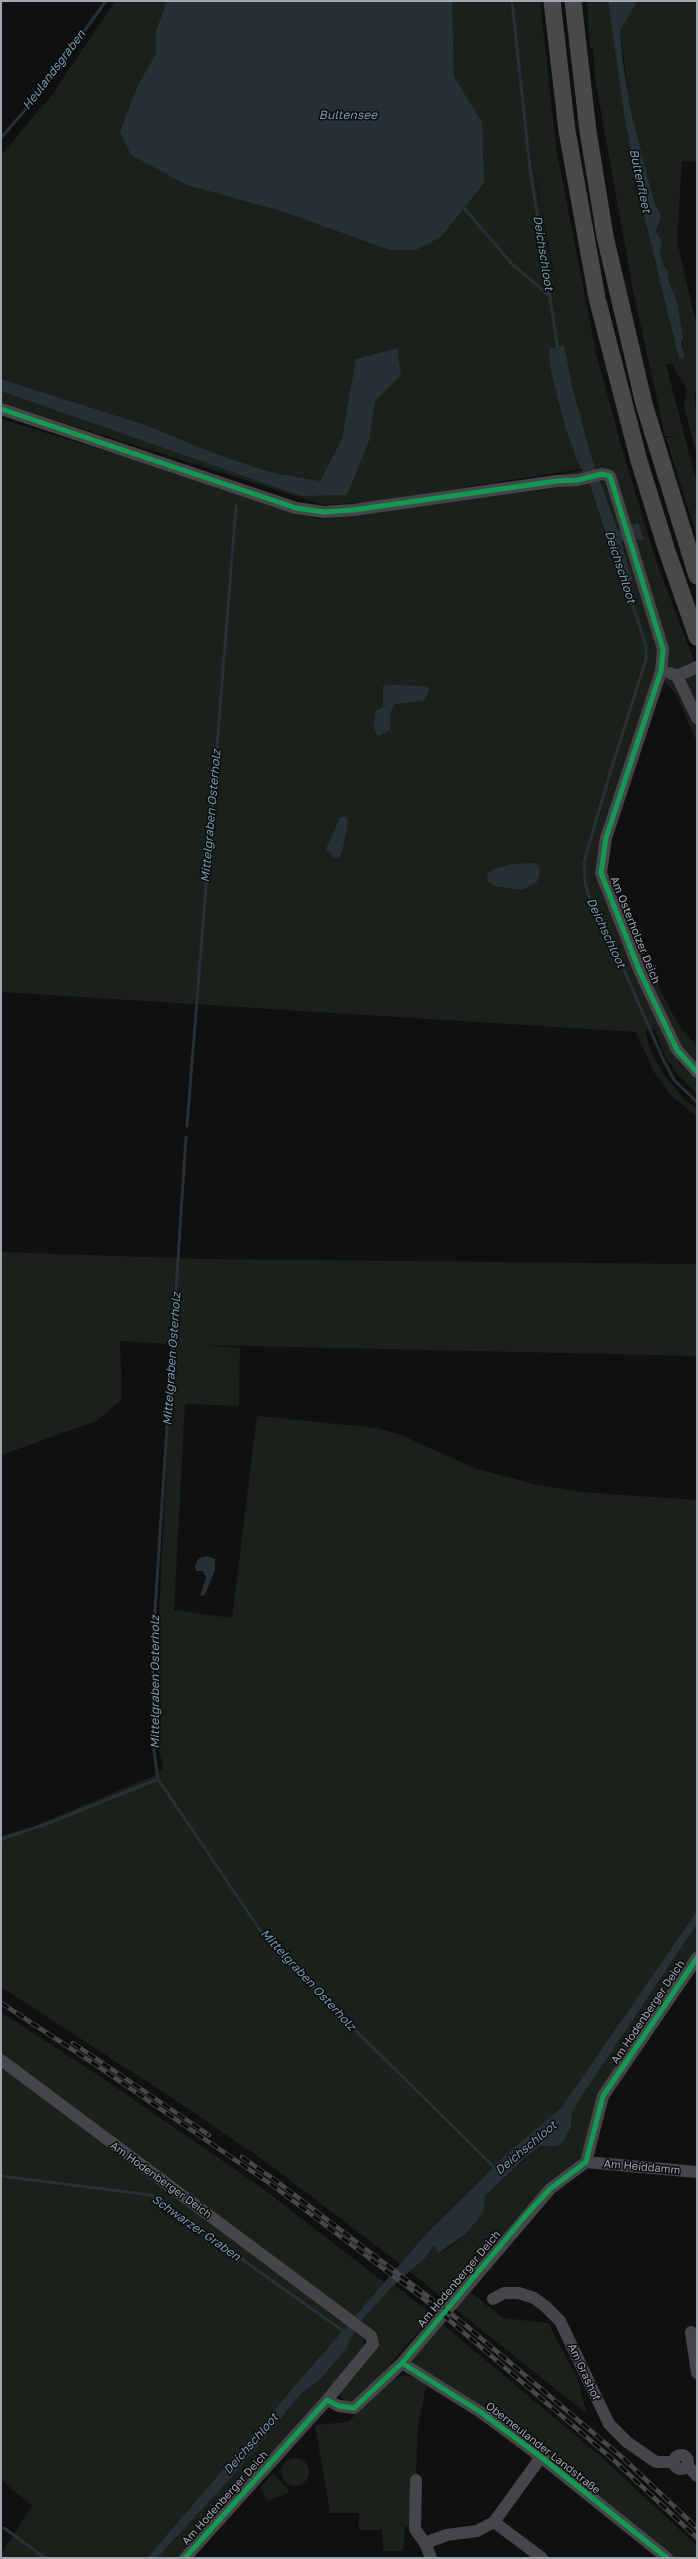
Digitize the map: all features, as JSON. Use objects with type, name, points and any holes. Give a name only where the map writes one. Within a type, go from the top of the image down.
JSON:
[{"type":"highway","points":[[552,1],[567,131],[597,298],[639,461],[667,551],[697,637]]},
{"type":"highway","points":[[573,1],[588,131],[607,243],[642,397],[697,576]]},
{"type":"street","name":"Am Osterholzer Deich","points":[[1,409],[296,508],[324,512],[352,510],[557,481],[578,480],[602,474],[610,476],[663,650],[661,671],[606,838],[601,873],[640,972],[671,1038],[687,1064],[697,1072]]},
{"type":"street","points":[[661,671],[677,676],[697,667]]},
{"type":"street","points":[[677,676],[697,718]]},
{"type":"street","name":"Am Hodenberger Deich","points":[[327,2400],[339,2406],[354,2408],[402,2363],[526,2215],[550,2189],[586,2162],[603,2096],[697,1958]]},
{"type":"street","name":"Am Hodenberger Deich","points":[[1,2060],[371,2336],[373,2344],[327,2400],[185,2558]]},
{"type":"street","name":"Am Heiddamm","points":[[586,2162],[697,2172]]},
{"type":"street","name":"Am Grashof","points":[[493,2300],[504,2293],[519,2293],[534,2298],[546,2306],[560,2321],[609,2424],[627,2442],[656,2462],[673,2462],[679,2469],[691,2461],[697,2476]]},
{"type":"street","points":[[691,2332],[697,2373]]},
{"type":"street","name":"Oberneulander Landstraße","points":[[402,2363],[482,2413],[541,2457],[667,2558]]},
{"type":"street","points":[[425,2543],[447,2535],[477,2531],[494,2522],[541,2457]]},
{"type":"street","points":[[416,2480],[415,2529],[425,2543],[431,2558]]},
{"type":"street","points":[[494,2522],[542,2558]]},
{"type":"shaded area","points":[[115,1],[540,1],[556,147],[596,353],[625,459],[658,566],[697,669],[697,742],[676,694],[655,671],[605,822],[596,873],[623,940],[638,938],[650,970],[679,1026],[697,1046],[697,1067],[670,1047],[679,1063],[697,1080],[697,1093],[678,1075],[665,1056],[655,1030],[645,1031],[650,1049],[663,1074],[685,1100],[697,1109],[697,1117],[672,1096],[654,1072],[636,1032],[1,992],[1,419],[159,467],[301,515],[323,519],[562,487],[559,475],[606,465],[372,502],[324,505],[1,403],[1,155],[51,96]],"holes":[[[528,138],[557,290],[548,248]]]},
{"type":"shaded area","points":[[587,1],[608,1],[624,114],[639,195],[679,359],[684,357],[677,301],[668,279],[668,271],[663,264],[660,251],[662,241],[656,232],[661,216],[654,202],[631,111],[620,31],[637,1],[697,1],[697,162],[682,161],[677,241],[697,327],[697,388],[694,394],[697,417],[697,455],[684,407],[687,389],[671,363],[666,365],[697,483],[697,537],[666,438],[676,436],[665,436],[632,286],[595,78],[593,48],[590,48]]},
{"type":"shaded area","points":[[1,1252],[206,1259],[697,1264],[697,1356],[202,1345],[240,1348],[239,1406],[185,1404],[174,1610],[232,1618],[257,1416],[377,1428],[401,1435],[474,1468],[534,1484],[579,1492],[697,1500],[697,1911],[561,2108],[478,2182],[400,2264],[266,2162],[175,2100],[1,1987],[1,1836],[32,1827],[153,1776],[163,1769],[157,1738],[157,1658],[172,1344],[120,1341],[122,1399],[97,1421],[1,1455]]},
{"type":"shaded area","points":[[697,1924],[697,1952],[600,2092],[585,2149],[578,2162],[547,2183],[446,2301],[409,2271],[426,2257],[434,2246],[439,2253],[452,2246],[464,2235],[478,2220],[484,2209],[485,2196],[540,2146],[558,2146],[571,2127],[571,2115],[576,2105]]},
{"type":"shaded area","points":[[1,2012],[98,2075],[262,2188],[385,2283],[354,2319],[1,2053]]},
{"type":"shaded area","points":[[1,2067],[349,2326],[147,2558],[1,2558],[1,2554],[32,2506],[1,2480]]},
{"type":"shaded area","points":[[394,2285],[433,2315],[361,2398],[350,2403],[345,2402],[338,2393],[380,2341],[359,2323]]},
{"type":"shaded area","points":[[469,2291],[503,2318],[548,2323],[577,2377],[587,2414],[454,2308]]},
{"type":"shaded area","points":[[441,2323],[600,2456],[697,2546],[697,2558],[671,2558],[413,2365],[411,2357]]},
{"type":"shaded area","points":[[354,2331],[358,2335],[360,2333],[364,2339],[365,2349],[177,2558],[157,2558],[230,2479],[301,2394],[345,2350]]},
{"type":"shaded area","points":[[405,2375],[427,2383],[418,2426],[414,2527],[405,2527],[403,2551],[383,2551],[382,2530],[359,2530],[359,2513],[330,2513],[315,2425],[348,2422],[391,2380]]},
{"type":"shaded area","points":[[295,2458],[305,2462],[309,2472],[305,2482],[295,2486],[285,2482],[281,2472],[285,2462]]},
{"type":"shaded area","points":[[273,2473],[290,2492],[267,2501],[260,2488]]},
{"type":"water","name":"Bultensee","points":[[167,1],[452,1],[454,77],[482,122],[484,183],[441,237],[416,250],[390,250],[284,212],[187,185],[131,155],[120,132],[138,85],[156,54],[156,31]]},
{"type":"water","name":"Bultenfleet","points":[[608,1],[637,1],[620,31],[623,63],[631,111],[654,202],[661,216],[656,232],[662,241],[660,251],[663,264],[668,271],[668,279],[677,301],[683,338],[681,343],[685,357],[679,359],[639,195],[624,114]]},
{"type":"water","points":[[564,345],[572,386],[591,456],[618,531],[638,523],[644,540],[626,539],[621,542],[633,582],[623,586],[591,488],[577,460],[565,426],[551,372],[549,349]]},
{"type":"water","points":[[397,348],[401,375],[375,401],[369,441],[347,495],[301,496],[1,391],[1,379],[145,425],[213,453],[273,473],[320,481],[342,439],[356,359]]},
{"type":"water","points":[[383,686],[424,686],[429,688],[423,701],[395,704],[390,713],[390,730],[378,736],[374,730],[375,712],[383,707]]},
{"type":"water","points":[[340,817],[346,817],[348,822],[342,852],[339,857],[334,858],[326,849]]},
{"type":"water","points":[[535,863],[540,870],[537,882],[522,890],[494,886],[488,881],[487,874],[493,869],[512,864]]},
{"type":"water","points":[[207,1556],[215,1559],[215,1570],[207,1590],[204,1595],[200,1596],[206,1577],[203,1571],[196,1571],[195,1566],[199,1558]]},
{"type":"water","points":[[697,1911],[697,1924],[576,2105],[571,2115],[571,2127],[564,2140],[558,2146],[540,2146],[522,2161],[485,2196],[484,2209],[478,2220],[464,2235],[439,2253],[434,2246],[426,2257],[394,2285],[359,2323],[345,2350],[321,2378],[301,2394],[230,2479],[157,2558],[147,2558],[426,2234],[506,2155],[561,2108]]},
{"type":"waterway","name":"Heulandsgraben","points":[[1,138],[38,95],[106,1]]},
{"type":"waterway","name":"Deichschloot","points":[[512,1],[530,169],[558,350]]},
{"type":"waterway","points":[[464,208],[512,264],[551,297]]},
{"type":"waterway","name":"Mittelgraben Osterholz","points":[[187,1126],[236,506]]},
{"type":"waterway","name":"Deichschloot","points":[[625,582],[646,646],[646,659],[584,862],[585,883],[593,910],[613,945],[663,1059],[674,1080],[697,1102]]},
{"type":"waterway","name":"Mittelgraben Osterholz","points":[[186,1137],[153,1641],[153,1744],[158,1779],[262,1933],[339,2014],[496,2169]]},
{"type":"waterway","points":[[1,1839],[49,1823],[158,1779]]},
{"type":"waterway","name":"Schwarzer Graben","points":[[1,2176],[151,2195],[346,2333]]},
{"type":"waterway","points":[[4,2528],[45,2558]]},
{"type":"railway","points":[[1,2003],[96,2065],[272,2185],[429,2303],[617,2463],[697,2538]]},
{"type":"railway","points":[[73,2043],[209,2135]]},
{"type":"railway","points":[[242,2157],[275,2180],[463,2323],[623,2458],[697,2528]]},
{"type":"cycle path","points":[[1,409],[296,508],[324,512],[353,510],[557,481],[578,480],[602,474],[610,476],[663,649],[661,671],[606,838],[601,873],[640,972],[677,1050],[697,1072]]},
{"type":"cycle path","points":[[185,2558],[327,2400],[339,2406],[354,2408],[402,2363],[526,2215],[550,2189],[586,2162],[603,2096],[697,1958]]},
{"type":"cycle path","points":[[402,2363],[482,2413],[541,2457],[667,2558]]}]
